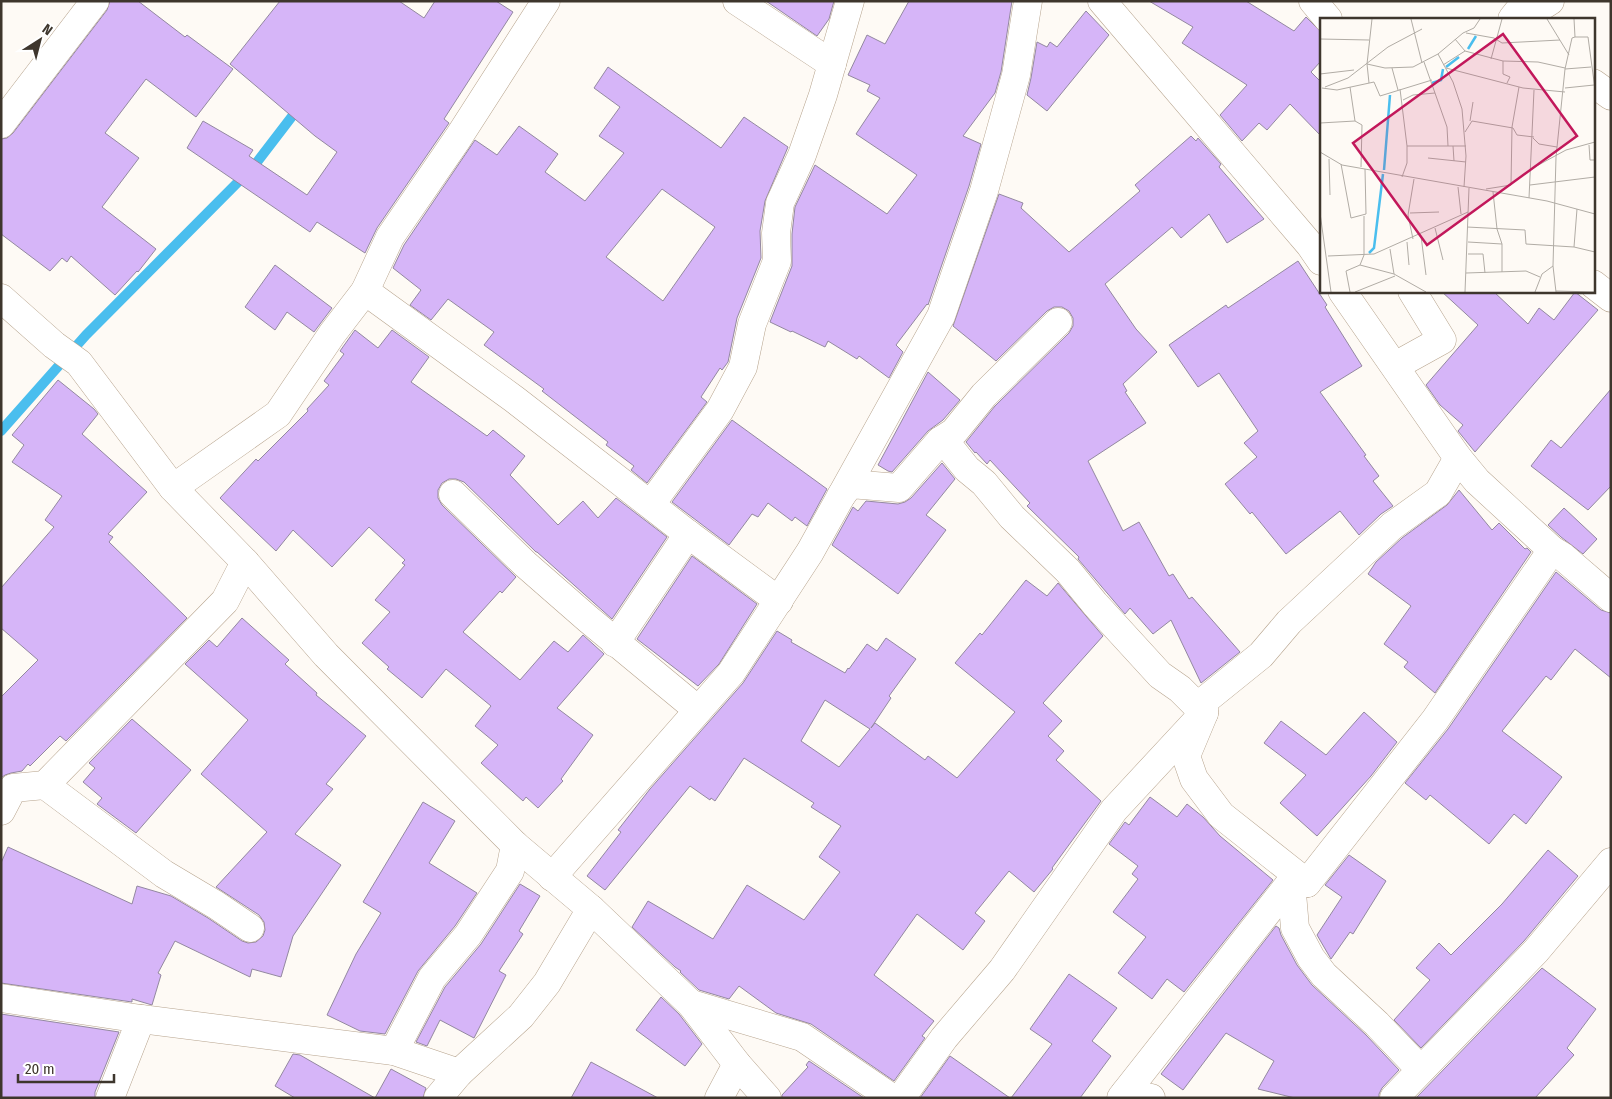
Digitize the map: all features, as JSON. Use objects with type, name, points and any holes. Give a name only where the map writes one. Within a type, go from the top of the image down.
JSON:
[{"type":"street","points":[[1,124],[95,1]]},
{"type":"street","points":[[173,488],[278,414],[332,334],[365,291],[390,237],[458,138],[546,1]]},
{"type":"street","points":[[737,1],[832,64]]},
{"type":"street","points":[[651,504],[720,410],[743,367],[752,324],[777,261],[776,233],[780,203],[802,156],[850,1]]},
{"type":"street","points":[[552,878],[731,673],[810,552],[941,316],[984,191],[1016,75],[1028,1]]},
{"type":"street","points":[[1102,1],[1320,259]]},
{"type":"street","points":[[1313,1],[1327,18]]},
{"type":"street","points":[[1520,12],[1539,8],[1550,1]]},
{"type":"street","points":[[1594,84],[1611,96]]},
{"type":"street","points":[[1594,285],[1611,298]]},
{"type":"street","points":[[365,291],[514,399],[688,534],[779,601]]},
{"type":"street","points":[[1343,292],[1458,458],[1477,481],[1552,550],[1562,556],[1611,598]]},
{"type":"street","points":[[1395,366],[1442,340],[1413,292]]},
{"type":"street","points":[[1,298],[54,345],[79,363],[173,488],[245,562],[326,655],[515,845],[552,878],[591,908],[691,1004],[737,1064],[767,1098]]},
{"type":"street","points":[[841,496],[850,484],[898,488],[940,441],[954,432],[984,394],[1058,322]]},
{"type":"street","points":[[940,441],[951,449],[968,469],[984,483],[1012,517],[1068,571],[1095,604],[1160,675],[1180,689],[1204,713]]},
{"type":"street","points":[[1299,882],[1221,815],[1194,779],[1186,756],[1204,713],[1204,701],[1261,655],[1289,622],[1392,526],[1438,493],[1458,458]]},
{"type":"street","points":[[452,494],[524,564],[615,643],[698,710]]},
{"type":"street","points":[[615,643],[688,534]]},
{"type":"street","points":[[1132,1096],[1299,882],[1435,720],[1552,550]]},
{"type":"street","points":[[1,811],[13,788],[45,785],[225,601],[245,562]]},
{"type":"street","points":[[901,1098],[944,1038],[1002,970],[1114,810],[1204,713]]},
{"type":"street","points":[[45,785],[164,874],[250,928]]},
{"type":"street","points":[[394,1052],[432,978],[468,935],[510,871],[515,845]]},
{"type":"street","points":[[1394,1098],[1536,951],[1611,862]]},
{"type":"street","points":[[1299,882],[1295,928],[1311,958],[1324,975],[1377,1024],[1420,1069]]},
{"type":"street","points":[[438,1098],[459,1073],[521,1016],[547,983],[591,908]]},
{"type":"street","points":[[1,998],[141,1020],[394,1052],[459,1073]]},
{"type":"street","points":[[691,1004],[802,1037],[892,1098]]},
{"type":"street","points":[[110,1098],[141,1020]]},
{"type":"street","points":[[719,1098],[737,1064]]},
{"type":"building","points":[[110,1],[138,1],[185,37],[187,35],[233,69],[196,117],[146,79],[105,133],[139,158],[102,207],[156,249],[138,272],[115,295],[71,256],[67,262],[62,258],[50,271],[1,234],[1,139],[7,138],[13,133],[107,10]]},
{"type":"building","points":[[280,1],[399,1],[424,18],[435,1],[496,1],[513,12],[444,119],[449,123],[377,228],[365,253],[317,222],[310,232],[187,148],[203,121],[253,150],[249,156],[307,195],[337,152],[315,136],[230,64]]},
{"type":"building","points":[[766,1],[834,1],[829,19],[817,36]]},
{"type":"building","points":[[909,1],[1012,1],[1001,72],[995,93],[963,136],[981,144],[969,186],[928,305],[896,345],[903,352],[889,378],[859,356],[857,359],[828,341],[825,347],[770,322],[792,266],[792,234],[795,207],[815,165],[887,214],[917,175],[856,134],[880,98],[867,91],[870,85],[848,75],[867,35],[885,44]]},
{"type":"building","points":[[1149,1],[1246,1],[1294,31],[1306,17],[1320,31],[1320,62],[1311,72],[1320,81],[1320,135],[1290,104],[1267,130],[1259,123],[1242,141],[1220,115],[1247,85],[1182,43],[1193,27]]},
{"type":"building","points":[[1086,11],[1109,35],[1047,111],[1027,95],[1037,42],[1047,47],[1050,42],[1057,47]]},
{"type":"building","points":[[608,67],[721,148],[744,117],[788,147],[765,201],[760,231],[761,258],[737,318],[728,362],[722,370],[720,368],[701,397],[707,402],[647,483],[631,470],[634,466],[606,445],[608,442],[542,391],[544,389],[484,345],[494,332],[448,299],[431,320],[410,305],[421,290],[393,268],[404,245],[475,140],[497,155],[519,126],[558,154],[545,172],[585,201],[624,153],[599,136],[620,107],[594,88]],"holes":[[[662,189],[715,227],[663,301],[606,257]]]},
{"type":"building","points":[[1191,136],[1196,141],[1198,138],[1221,164],[1219,167],[1264,219],[1227,243],[1209,214],[1181,238],[1172,227],[1105,284],[1136,329],[1157,352],[1123,384],[1127,391],[1125,392],[1146,423],[1088,461],[1123,531],[1139,522],[1169,576],[1173,574],[1189,599],[1192,597],[1240,652],[1201,683],[1171,620],[1153,634],[1130,608],[1125,614],[1078,559],[1079,557],[1027,506],[1030,503],[990,460],[987,464],[966,442],[995,406],[1069,333],[1073,326],[1073,318],[1069,311],[1062,307],[1054,307],[1047,311],[996,361],[953,326],[999,194],[1023,203],[1021,208],[1069,252],[1140,191],[1135,185]]},
{"type":"building","points":[[1298,261],[1327,305],[1325,307],[1362,366],[1320,392],[1366,455],[1364,456],[1379,476],[1373,481],[1393,506],[1381,514],[1359,535],[1340,511],[1286,554],[1252,512],[1250,514],[1225,484],[1257,457],[1244,443],[1258,431],[1219,373],[1198,387],[1169,345],[1226,305],[1228,308]]},
{"type":"building","points":[[275,265],[332,308],[314,332],[287,312],[275,330],[245,307]]},
{"type":"building","points":[[1442,292],[1494,292],[1528,324],[1539,308],[1554,320],[1575,292],[1598,310],[1475,452],[1458,431],[1463,425],[1440,405],[1426,385],[1478,325]]},
{"type":"building","points":[[355,330],[378,348],[392,330],[429,357],[411,382],[487,436],[493,430],[525,456],[510,475],[558,525],[583,501],[598,518],[616,498],[667,537],[612,619],[536,552],[464,482],[449,479],[442,483],[438,490],[438,498],[442,505],[516,577],[502,593],[500,591],[463,632],[520,680],[554,641],[568,652],[583,635],[604,654],[557,708],[593,735],[561,779],[563,781],[538,808],[526,797],[523,801],[481,763],[498,745],[475,726],[491,706],[446,669],[422,698],[387,669],[389,667],[362,643],[390,612],[375,600],[405,565],[402,563],[405,560],[369,527],[332,567],[293,530],[276,551],[220,498],[256,459],[258,461],[308,411],[307,409],[329,385],[324,381],[344,354],[340,351]]},
{"type":"building","points":[[928,372],[960,400],[943,420],[928,431],[892,472],[888,471],[878,465]]},
{"type":"building","points":[[58,380],[98,414],[82,434],[147,492],[108,534],[113,537],[109,542],[187,618],[66,741],[60,736],[30,766],[28,764],[22,771],[5,775],[1,778],[1,697],[38,660],[1,628],[1,588],[54,527],[45,520],[62,496],[12,462],[24,445],[12,435]]},
{"type":"building","points":[[1611,389],[1611,486],[1588,510],[1531,466],[1551,440],[1561,448]]},
{"type":"building","points":[[732,420],[827,489],[807,526],[795,517],[792,521],[768,503],[758,517],[752,514],[729,545],[672,502]]},
{"type":"building","points":[[942,463],[955,479],[926,515],[946,530],[898,594],[832,545],[853,507],[858,511],[866,501],[898,504],[905,502],[911,498]]},
{"type":"building","points":[[1459,490],[1492,530],[1499,523],[1525,549],[1527,548],[1531,552],[1435,693],[1404,667],[1408,662],[1384,644],[1411,606],[1368,574],[1376,562],[1402,538],[1447,505]]},
{"type":"building","points":[[1564,508],[1597,539],[1583,554],[1548,525]]},
{"type":"building","points":[[692,556],[757,604],[719,664],[698,686],[637,639]]},
{"type":"building","points":[[1556,572],[1601,610],[1611,613],[1611,678],[1575,649],[1551,680],[1546,676],[1502,731],[1562,777],[1526,824],[1514,814],[1489,844],[1430,795],[1426,800],[1405,783],[1448,729]]},
{"type":"building","points":[[1026,580],[1047,596],[1058,583],[1103,636],[1043,703],[1062,721],[1048,736],[1064,751],[1056,760],[1101,801],[1053,869],[1034,892],[1009,871],[975,913],[985,921],[963,950],[917,914],[874,975],[934,1021],[922,1036],[925,1038],[894,1081],[811,1024],[776,1013],[739,986],[729,999],[699,990],[681,971],[632,927],[648,901],[713,939],[747,885],[804,920],[840,872],[819,857],[841,826],[811,807],[814,803],[744,758],[715,801],[711,798],[710,800],[690,786],[605,890],[587,876],[621,832],[618,830],[650,789],[743,683],[777,631],[792,640],[791,642],[845,673],[867,644],[877,651],[886,638],[916,659],[889,696],[891,698],[871,728],[875,723],[925,760],[928,756],[957,778],[1015,712],[955,663],[980,633],[982,635]],"holes":[[[825,700],[870,729],[839,767],[801,741]]]},
{"type":"building","points":[[242,618],[289,660],[285,664],[317,693],[316,695],[366,736],[326,784],[333,789],[295,834],[341,865],[293,936],[281,977],[252,969],[250,977],[175,941],[158,973],[161,975],[152,1005],[132,999],[132,1002],[1,983],[1,863],[8,847],[132,904],[137,886],[171,896],[242,941],[248,943],[256,942],[263,936],[265,930],[264,922],[259,915],[216,887],[267,832],[201,774],[248,720],[185,664],[209,640],[217,647]]},
{"type":"building","points":[[1364,712],[1397,742],[1371,776],[1317,836],[1280,803],[1306,775],[1264,743],[1281,721],[1326,755]]},
{"type":"building","points":[[132,719],[191,770],[136,833],[97,804],[102,798],[83,782],[95,768],[89,763]]},
{"type":"building","points":[[1150,797],[1177,817],[1187,804],[1203,817],[1220,836],[1273,880],[1184,992],[1167,979],[1152,999],[1118,973],[1146,937],[1113,912],[1138,879],[1132,874],[1138,866],[1109,844],[1125,822],[1129,825]]},
{"type":"building","points":[[423,802],[455,821],[429,863],[477,893],[455,926],[418,971],[385,1034],[360,1031],[327,1015],[356,954],[381,913],[363,902]]},
{"type":"building","points":[[1548,850],[1578,876],[1524,941],[1421,1048],[1394,1020],[1430,980],[1416,968],[1439,943],[1451,955],[1502,904]]},
{"type":"building","points":[[1349,855],[1386,881],[1353,934],[1350,932],[1331,959],[1317,935],[1342,897],[1325,885]]},
{"type":"building","points":[[520,884],[540,896],[519,931],[523,934],[499,971],[506,975],[474,1038],[440,1020],[427,1046],[416,1042],[445,987],[481,944]]},
{"type":"building","points":[[1276,926],[1279,928],[1297,965],[1312,985],[1366,1035],[1399,1070],[1382,1088],[1379,1098],[1295,1098],[1258,1089],[1274,1061],[1226,1033],[1183,1090],[1161,1074]]},
{"type":"building","points":[[1542,968],[1596,1009],[1567,1048],[1574,1055],[1535,1098],[1416,1098]]},
{"type":"building","points":[[1069,974],[1117,1008],[1092,1041],[1111,1056],[1080,1098],[1011,1098],[1052,1044],[1030,1029]]},
{"type":"building","points":[[661,997],[679,1014],[702,1044],[685,1066],[636,1030]]},
{"type":"building","points":[[1,1014],[119,1032],[95,1092],[95,1098],[1,1098]]},
{"type":"building","points":[[293,1054],[300,1055],[375,1098],[295,1098],[275,1086]]},
{"type":"building","points":[[950,1056],[1010,1098],[920,1098]]},
{"type":"building","points":[[809,1061],[864,1098],[782,1098],[782,1095],[808,1067],[806,1065]]},
{"type":"building","points":[[591,1062],[658,1098],[571,1098]]},
{"type":"building","points":[[391,1069],[426,1088],[423,1098],[375,1098]]},
{"type":"waterway","points":[[1,431],[86,335],[254,166],[300,106]]}]
